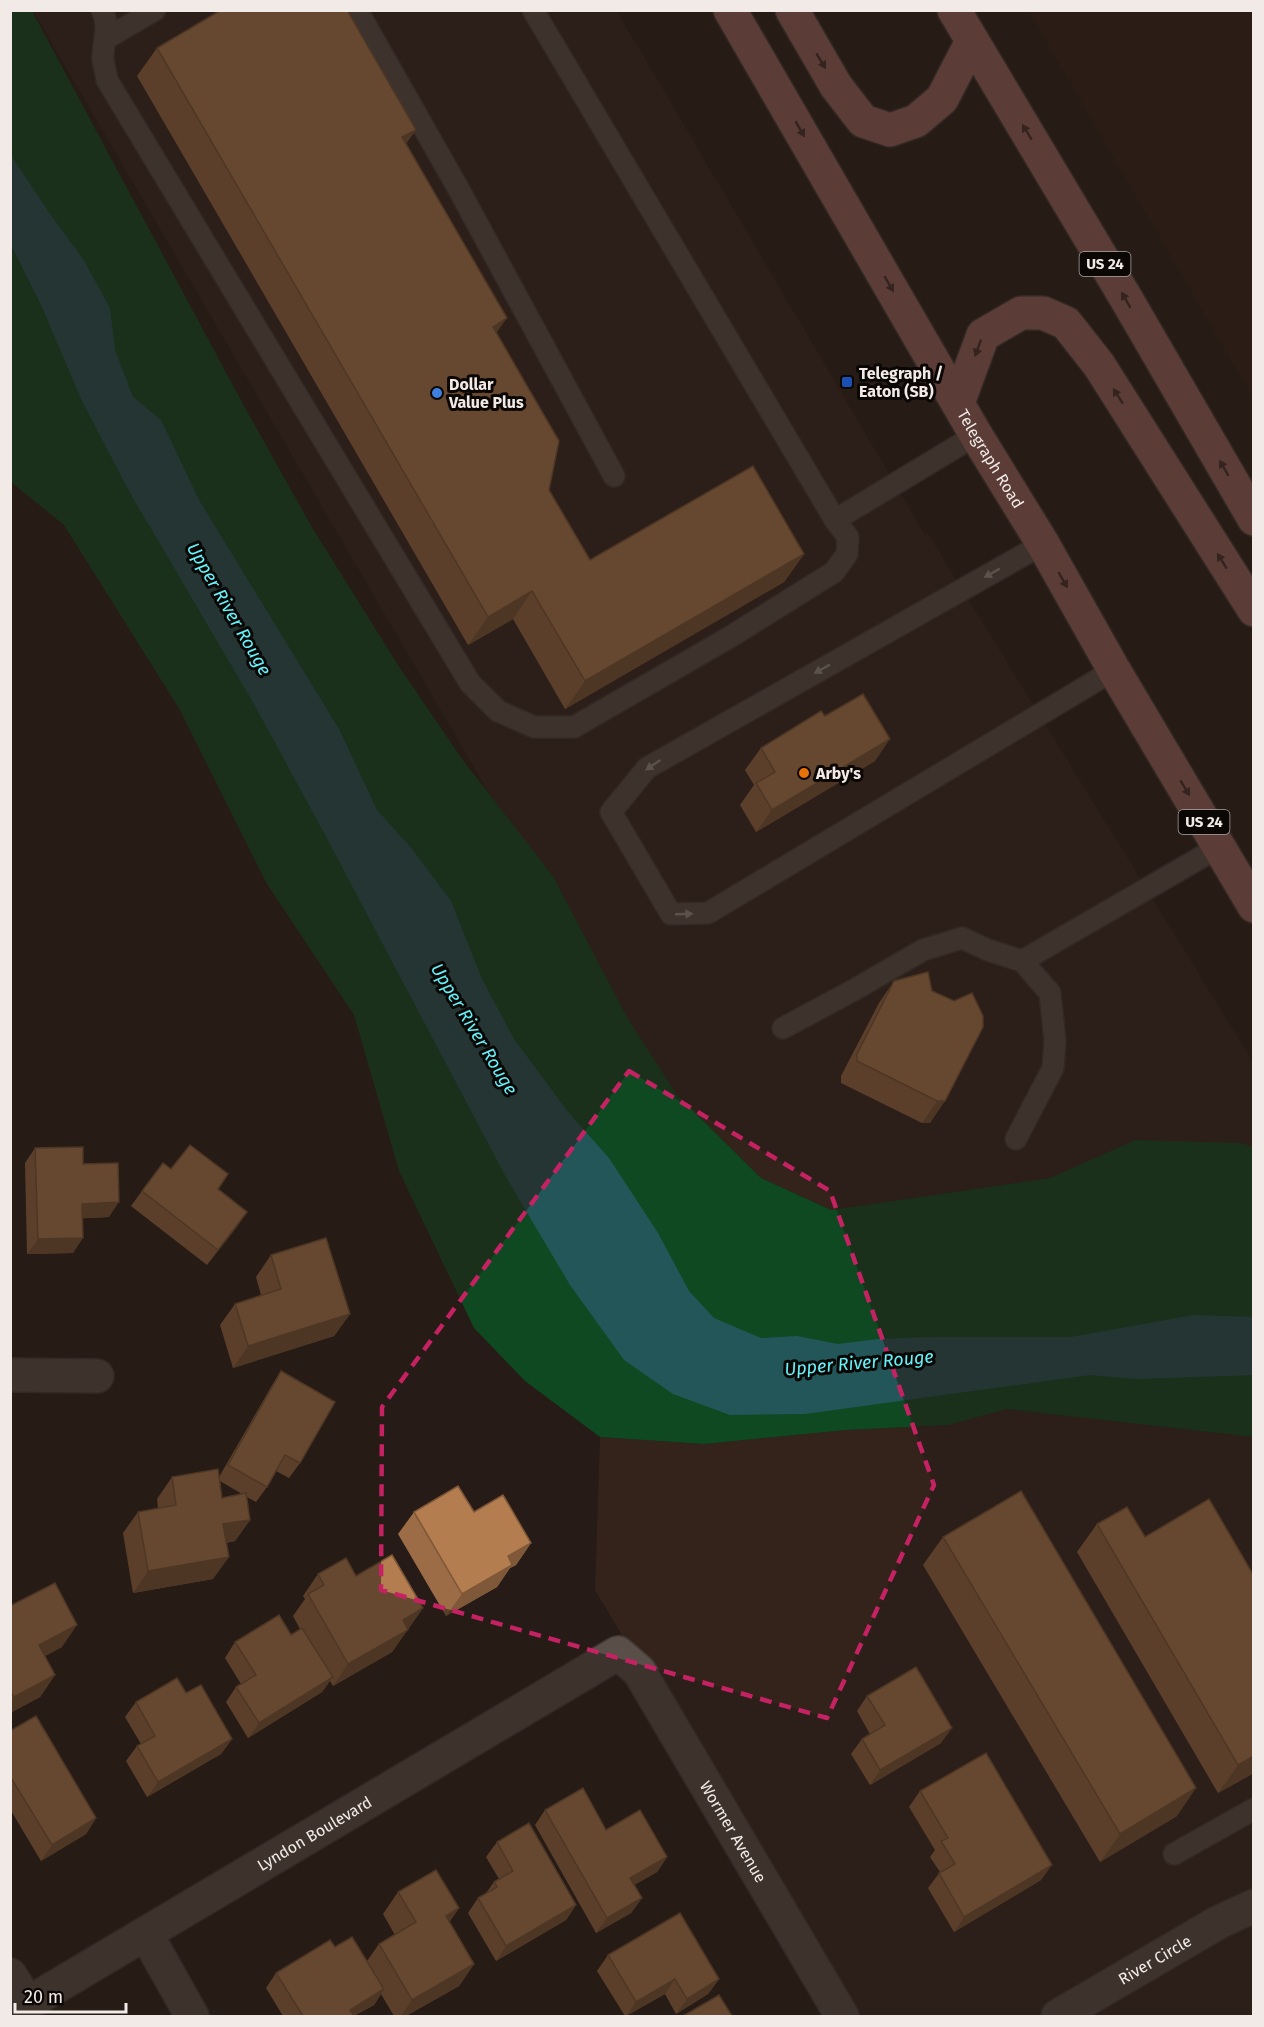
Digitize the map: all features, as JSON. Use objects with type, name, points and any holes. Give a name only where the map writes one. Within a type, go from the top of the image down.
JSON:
[{"type":"main road","name":"Telegraph Road","points":[[730,10],[976,435],[1254,906]]},
{"type":"main road","points":[[792,10],[836,86],[863,121],[890,130],[916,121],[942,99],[972,41]]},
{"type":"main road","name":"US 24","points":[[954,10],[1254,519]]},
{"type":"main road","points":[[958,403],[983,335],[1021,313],[1043,313],[1066,323],[1099,365],[1254,610]]},
{"type":"street","points":[[10,1375],[97,1376]]},
{"type":"street","name":"Lyndon Boulevard","points":[[19,2009],[618,1653]]},
{"type":"street","name":"Wormer Avenue","points":[[618,1653],[639,1671],[842,2016]]},
{"type":"street","name":"River Circle","points":[[1058,2016],[1219,1922],[1254,1906]]},
{"type":"street","points":[[146,1934],[192,2016]]},
{"type":"street","points":[[10,1975],[19,2009]]},
{"type":"lane","points":[[102,10],[107,38],[103,59],[107,80],[470,683],[498,711],[534,727],[574,727],[730,638],[834,572],[847,554],[848,537],[835,520],[533,10]]},
{"type":"lane","points":[[107,38],[155,10]]},
{"type":"lane","points":[[357,10],[458,188],[614,476]]},
{"type":"lane","points":[[835,520],[976,435]]},
{"type":"lane","points":[[1042,544],[647,768],[611,812],[671,914],[708,913],[1114,669]]},
{"type":"lane","points":[[1022,961],[1220,847]]},
{"type":"lane","points":[[783,1028],[923,950],[962,938],[988,950],[1022,961],[1050,993],[1055,1041],[1053,1068],[1016,1139]]},
{"type":"lane","points":[[1174,1854],[1254,1809]]},
{"type":"highlighted area","points":[[629,1071],[830,1191],[934,1485],[827,1718],[381,1590],[382,1407]]},
{"type":"shaded area","points":[[33,11],[617,11],[925,535],[928,534],[1253,1062],[1253,1154],[1135,1140],[1050,1178],[831,1210],[761,1178],[677,1095],[627,1017],[553,876],[493,800]]},
{"type":"shaded area","points":[[1029,11],[1253,11],[1253,397]]},
{"type":"shaded area","points":[[1007,1409],[1253,1437],[1253,2016],[850,2016],[595,1590],[600,1437],[704,1444],[846,1430],[949,1425]]},
{"type":"green space","points":[[10,11],[32,11],[244,406],[313,529],[398,665],[462,759],[553,876],[627,1017],[677,1095],[761,1178],[831,1210],[1050,1178],[1135,1140],[1241,1143],[1253,1147],[1253,1437],[1007,1409],[949,1425],[846,1430],[704,1444],[600,1437],[525,1381],[474,1328],[399,1171],[354,1015],[267,884],[180,710],[64,525],[11,482]]},
{"type":"water","name":"Upper River Rouge","points":[[10,154],[83,259],[110,308],[115,350],[133,397],[161,420],[199,500],[339,729],[377,810],[412,849],[451,901],[482,979],[514,1039],[568,1112],[609,1158],[658,1233],[689,1291],[714,1318],[761,1338],[797,1336],[838,1344],[878,1339],[930,1337],[1071,1337],[1194,1315],[1253,1317],[1253,1375],[1137,1379],[1090,1375],[805,1414],[730,1415],[673,1394],[624,1360],[570,1285],[506,1177],[254,704],[129,491],[82,401],[42,307],[11,245]]},
{"type":"building","points":[[221,10],[347,10],[416,130],[402,137],[507,318],[493,327],[559,441],[549,490],[590,560],[753,466],[804,554],[585,681],[532,591],[488,617],[157,48]]},
{"type":"building","points":[[863,694],[890,739],[772,810],[756,783],[775,772],[761,748],[821,711],[825,716]]},
{"type":"building","points":[[928,972],[932,991],[954,1001],[972,993],[983,1016],[983,1027],[945,1101],[937,1101],[857,1061],[857,1054],[894,981]]},
{"type":"building","points":[[190,1145],[228,1174],[218,1189],[247,1212],[218,1250],[142,1191],[163,1163],[171,1169]]},
{"type":"building","points":[[83,1147],[83,1164],[118,1163],[119,1202],[82,1204],[83,1238],[38,1239],[35,1148]]},
{"type":"building","points":[[326,1238],[350,1314],[248,1346],[235,1304],[281,1289],[271,1255]]},
{"type":"building","points":[[281,1371],[335,1402],[300,1463],[285,1455],[267,1487],[228,1465]]},
{"type":"building","points":[[218,1469],[222,1498],[246,1493],[250,1520],[223,1524],[229,1557],[148,1571],[138,1512],[176,1505],[172,1477]]},
{"type":"building","points":[[458,1486],[474,1512],[503,1495],[531,1543],[508,1556],[512,1565],[462,1594],[414,1512]]},
{"type":"building","points":[[1021,1491],[1196,1788],[1120,1834],[943,1537]]},
{"type":"building","points":[[1209,1499],[1254,1576],[1254,1756],[1238,1765],[1097,1524],[1127,1507],[1145,1537]]},
{"type":"building","points":[[392,1555],[423,1608],[403,1620],[408,1630],[348,1664],[308,1594],[324,1585],[318,1574],[346,1558],[356,1576]]},
{"type":"building","points":[[55,1583],[77,1625],[39,1645],[55,1675],[14,1697],[10,1691],[10,1606]]},
{"type":"building","points":[[279,1615],[291,1635],[302,1628],[333,1677],[259,1723],[236,1687],[256,1675],[235,1642]]},
{"type":"building","points":[[916,1667],[952,1728],[880,1770],[862,1739],[885,1725],[867,1696]]},
{"type":"building","points":[[177,1678],[186,1693],[201,1685],[232,1739],[158,1782],[137,1746],[155,1736],[136,1702]]},
{"type":"building","points":[[36,1716],[96,1818],[52,1845],[10,1776],[10,1731]]},
{"type":"building","points":[[986,1753],[1052,1865],[964,1917],[939,1873],[955,1864],[941,1841],[948,1838],[920,1791]]},
{"type":"building","points":[[583,1788],[606,1830],[640,1810],[667,1857],[630,1878],[642,1898],[607,1918],[545,1810]]},
{"type":"building","points":[[529,1823],[576,1905],[506,1946],[478,1898],[497,1887],[494,1882],[513,1871],[497,1842]]},
{"type":"building","points":[[436,1870],[459,1908],[446,1916],[474,1964],[412,2000],[379,1944],[416,1922],[398,1892]]},
{"type":"building","points":[[680,1913],[719,1979],[687,1999],[675,1979],[636,2002],[608,1955]]},
{"type":"building","points":[[352,1937],[384,1989],[350,2010],[354,2016],[303,2016],[276,1973],[330,1940],[335,1947]]},
{"type":"building","points":[[719,1995],[732,2016],[683,2016]]},
{"type":"place","name":"Telegraph / Eaton (SB)","points":[[847,382]]},
{"type":"place","name":"Dollar Value Plus","points":[[437,393]]},
{"type":"place","name":"Arby's","points":[[804,773]]}]
